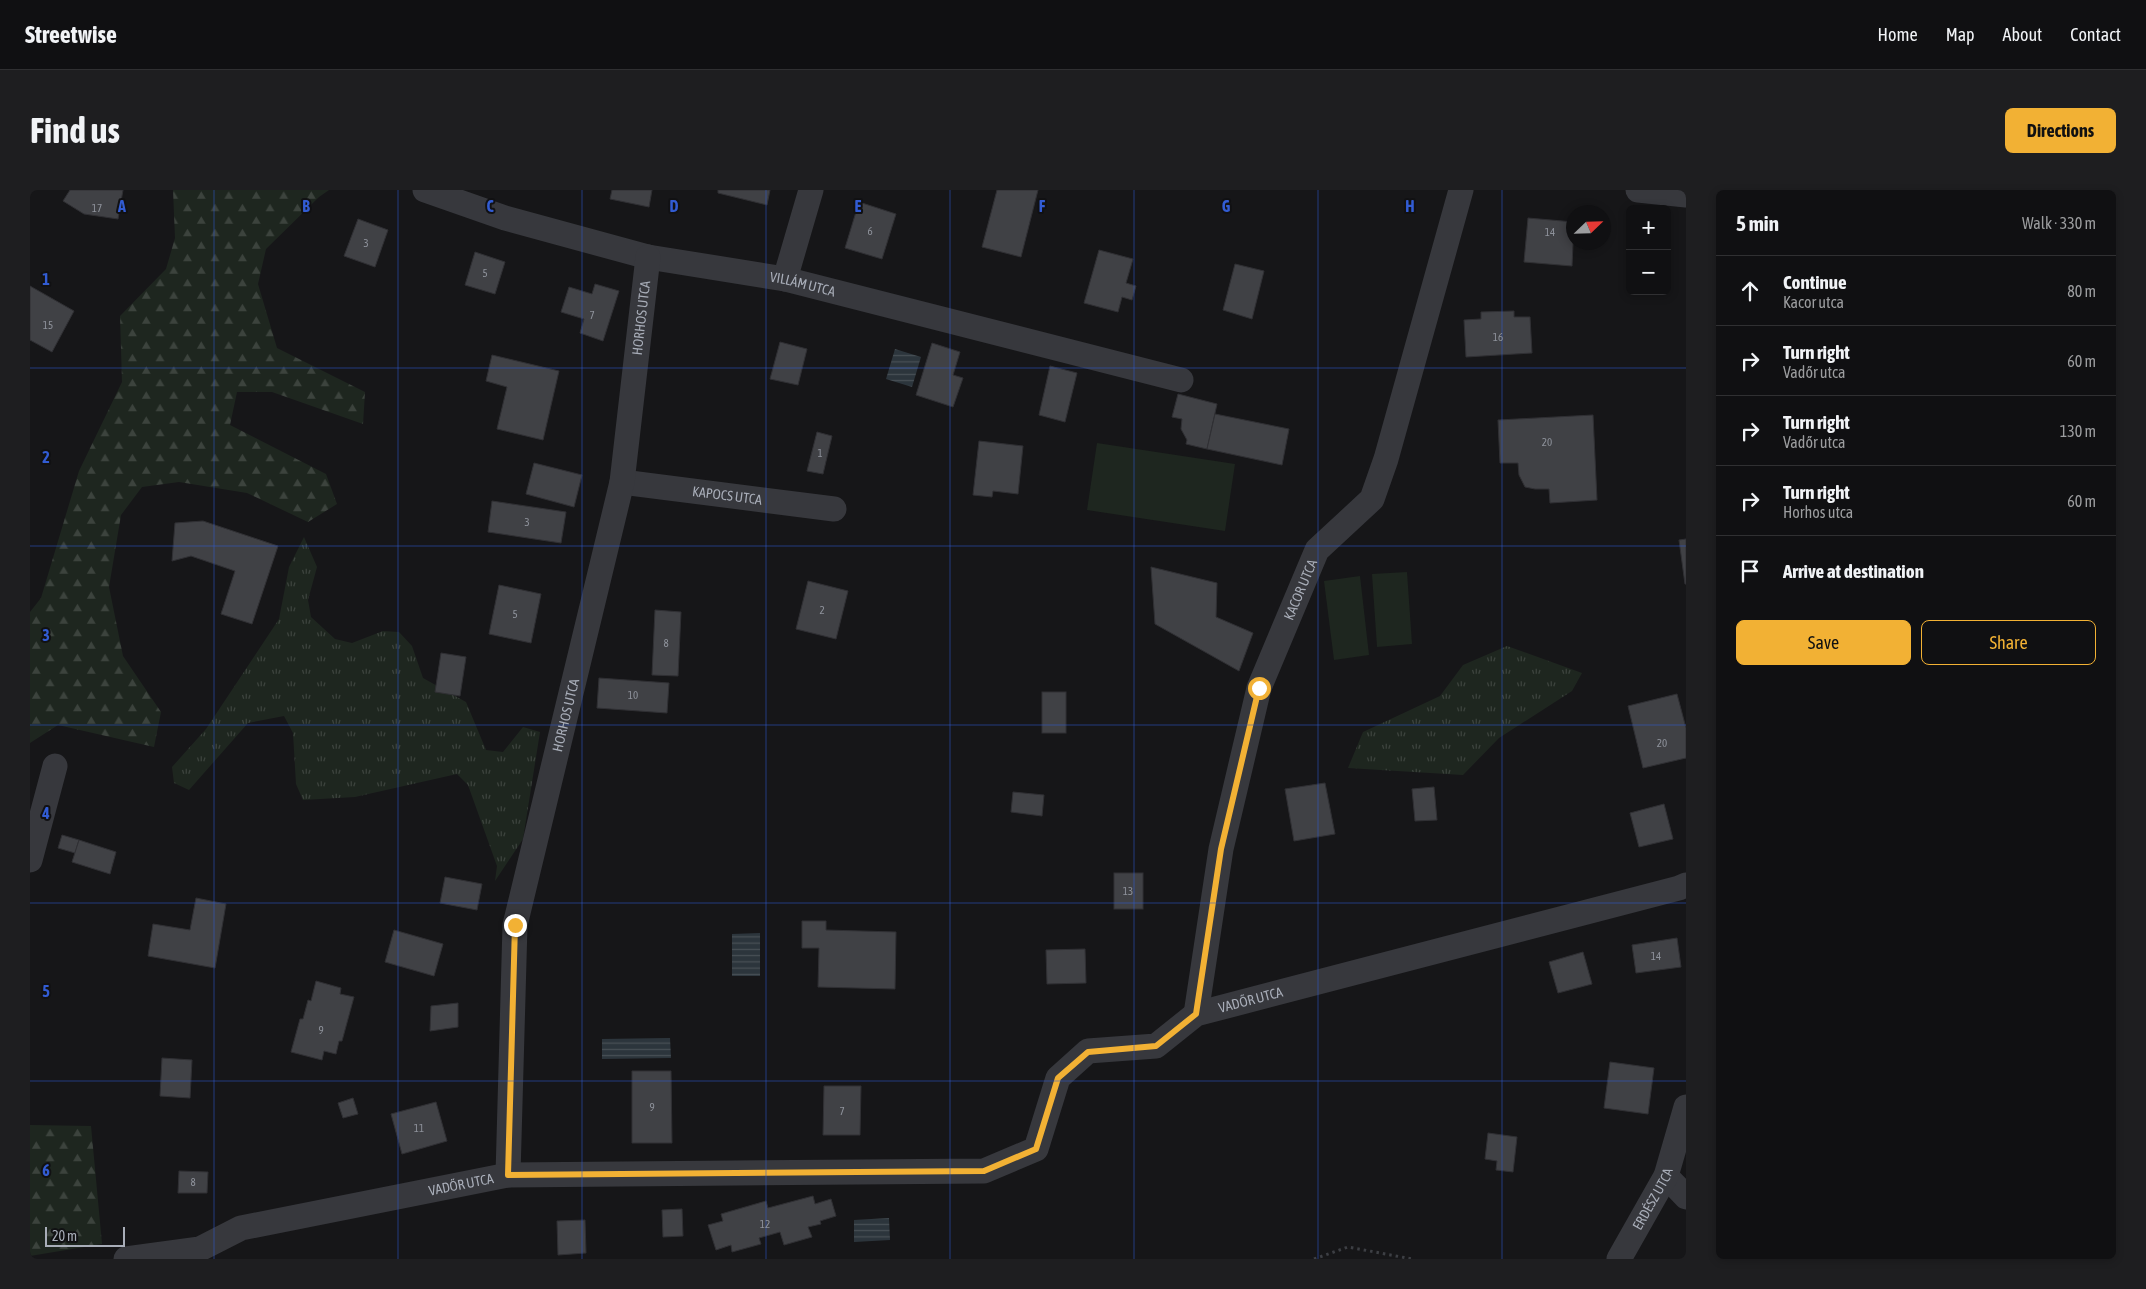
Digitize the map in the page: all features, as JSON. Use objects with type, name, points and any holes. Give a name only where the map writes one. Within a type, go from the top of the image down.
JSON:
[{"type":"street","name":"VILLÁM UTCA","points":[[425,190],[505,218],[648,257],[785,278],[1181,380]]},
{"type":"street","points":[[785,278],[811,190]]},
{"type":"street","name":"KACOR UTCA","points":[[1196,1014],[1221,849],[1259,688],[1317,550],[1372,499],[1386,459],[1461,190]]},
{"type":"street","points":[[1638,190],[1686,194]]},
{"type":"street","name":"HORHOS UTCA","points":[[508,1175],[515,925],[622,482],[648,257]]},
{"type":"street","name":"KAPOCS UTCA","points":[[622,482],[834,509]]},
{"type":"street","points":[[30,860],[55,766]]},
{"type":"street","name":"VADŐR UTCA","points":[[126,1259],[200,1254],[241,1228],[508,1175],[984,1171],[1036,1149],[1058,1078],[1088,1052],[1156,1046],[1196,1014],[1686,885]]},
{"type":"street","name":"ERDÉSZ UTCA","points":[[1619,1259],[1666,1176],[1686,1107]]},
{"type":"street","points":[[1666,1176],[1686,1197]]},
{"type":"path","points":[[1314,1259],[1348,1247],[1412,1259]]},
{"type":"green space","points":[[173,190],[329,190],[319,197],[266,249],[258,284],[277,348],[365,392],[363,424],[272,392],[237,392],[230,425],[326,474],[337,504],[308,522],[247,493],[179,482],[142,487],[121,515],[109,587],[123,656],[161,712],[154,747],[58,725],[30,743],[30,612],[41,598],[79,471],[122,382],[120,316],[166,269],[175,238]]},
{"type":"green space","points":[[1097,443],[1235,464],[1225,531],[1087,510]]},
{"type":"green space","points":[[304,537],[317,567],[308,600],[311,617],[335,639],[352,643],[383,631],[399,632],[412,646],[423,678],[466,702],[486,750],[503,752],[523,727],[540,732],[523,839],[495,881],[497,866],[468,785],[457,774],[355,797],[303,800],[296,784],[293,733],[284,716],[248,723],[189,790],[174,783],[172,767],[206,729],[279,619],[289,567]]},
{"type":"green space","points":[[1407,572],[1412,644],[1377,647],[1372,574]]},
{"type":"green space","points":[[1360,576],[1369,655],[1334,660],[1324,581]]},
{"type":"green space","points":[[1507,646],[1582,673],[1572,691],[1499,738],[1463,775],[1348,768],[1363,732],[1440,696],[1463,665]]},
{"type":"green space","points":[[30,1125],[91,1126],[102,1244],[30,1256]]},
{"type":"shaded area","points":[[895,349],[921,357],[912,387],[886,379]]},
{"type":"shaded area","points":[[760,933],[760,976],[732,976],[732,934]]},
{"type":"shaded area","points":[[670,1038],[671,1058],[602,1059],[602,1039]]},
{"type":"shaded area","points":[[889,1218],[890,1240],[854,1242],[854,1220]]},
{"type":"building","points":[[70,190],[123,190],[118,219],[84,214],[63,201]]},
{"type":"building","points":[[612,190],[652,190],[649,207],[610,199]]},
{"type":"building","points":[[718,190],[770,190],[767,205],[718,193]]},
{"type":"building","points":[[997,190],[1038,190],[1021,257],[982,247]]},
{"type":"building","points":[[859,202],[896,214],[882,259],[845,248]]},
{"type":"building","points":[[1528,218],[1566,221],[1566,250],[1573,250],[1572,266],[1524,262]]},
{"type":"building","points":[[358,219],[388,230],[375,267],[344,256]]},
{"type":"building","points":[[1099,250],[1133,259],[1126,283],[1136,286],[1132,300],[1122,297],[1118,312],[1084,303]]},
{"type":"building","points":[[475,252],[505,262],[495,294],[465,285]]},
{"type":"building","points":[[1235,264],[1264,271],[1252,319],[1223,310]]},
{"type":"building","points":[[595,284],[619,291],[603,341],[580,333],[584,319],[561,312],[569,287],[592,294]]},
{"type":"building","points":[[30,286],[74,311],[52,352],[30,340]]},
{"type":"building","points":[[1514,311],[1514,317],[1530,317],[1532,353],[1466,357],[1464,320],[1481,319],[1481,312]]},
{"type":"building","points":[[780,342],[807,349],[798,385],[770,379]]},
{"type":"building","points":[[932,343],[960,352],[953,375],[963,378],[953,407],[916,395]]},
{"type":"building","points":[[492,355],[559,371],[543,440],[497,429],[507,387],[486,381]]},
{"type":"building","points":[[1050,366],[1077,373],[1065,422],[1039,415]]},
{"type":"building","points":[[1178,394],[1217,404],[1207,449],[1186,444],[1187,440],[1181,429],[1182,419],[1172,417]]},
{"type":"building","points":[[1215,414],[1289,429],[1282,465],[1207,449]]},
{"type":"building","points":[[1593,415],[1597,500],[1550,503],[1549,489],[1525,487],[1519,475],[1518,463],[1500,463],[1498,420]]},
{"type":"building","points":[[817,432],[832,436],[823,474],[807,471]]},
{"type":"building","points":[[979,441],[1023,446],[1018,494],[993,491],[992,497],[973,495]]},
{"type":"building","points":[[534,463],[582,475],[574,507],[526,494]]},
{"type":"building","points":[[492,501],[566,512],[561,543],[488,532]]},
{"type":"building","points":[[203,521],[278,546],[252,624],[221,614],[235,571],[191,556],[172,561],[175,523]]},
{"type":"building","points":[[1686,539],[1686,584],[1685,584],[1679,540]]},
{"type":"building","points":[[1151,567],[1217,583],[1216,617],[1253,633],[1239,671],[1155,624]]},
{"type":"building","points":[[808,581],[848,591],[836,639],[796,629]]},
{"type":"building","points":[[499,585],[541,594],[531,643],[489,634]]},
{"type":"building","points":[[655,610],[681,612],[678,676],[652,675]]},
{"type":"building","points":[[441,653],[466,657],[460,696],[435,692]]},
{"type":"building","points":[[599,678],[669,683],[667,713],[597,708]]},
{"type":"building","points":[[1042,692],[1066,692],[1066,733],[1042,733]]},
{"type":"building","points":[[1677,694],[1686,728],[1686,758],[1643,768],[1628,706]]},
{"type":"building","points":[[1325,783],[1335,834],[1294,841],[1285,789]]},
{"type":"building","points":[[1434,787],[1437,820],[1415,821],[1412,789]]},
{"type":"building","points":[[1013,792],[1044,795],[1042,816],[1011,812]]},
{"type":"building","points":[[1664,804],[1673,839],[1639,847],[1630,813]]},
{"type":"building","points":[[62,835],[79,840],[75,853],[58,848]]},
{"type":"building","points":[[79,840],[116,852],[110,874],[72,862]]},
{"type":"building","points":[[1114,873],[1143,873],[1143,909],[1114,909]]},
{"type":"building","points":[[445,877],[482,884],[477,910],[440,903]]},
{"type":"building","points":[[196,898],[226,904],[215,968],[148,956],[153,924],[190,930]]},
{"type":"building","points":[[802,921],[826,921],[826,930],[896,932],[895,989],[818,987],[819,948],[802,948]]},
{"type":"building","points":[[394,930],[443,944],[434,976],[385,962]]},
{"type":"building","points":[[1677,938],[1681,967],[1636,973],[1632,945]]},
{"type":"building","points":[[1085,949],[1086,983],[1047,984],[1046,950]]},
{"type":"building","points":[[1583,952],[1592,984],[1558,993],[1549,962]]},
{"type":"building","points":[[316,981],[341,988],[340,994],[354,997],[342,1041],[339,1041],[336,1054],[324,1051],[322,1060],[291,1052],[300,1019],[303,1019],[308,1000],[311,1001]]},
{"type":"building","points":[[458,1003],[458,1027],[430,1031],[431,1006]]},
{"type":"building","points":[[162,1058],[192,1060],[190,1098],[160,1096]]},
{"type":"building","points":[[1610,1062],[1654,1068],[1648,1114],[1604,1108]]},
{"type":"building","points":[[632,1071],[671,1071],[672,1143],[632,1143]]},
{"type":"building","points":[[824,1086],[861,1086],[860,1135],[823,1135]]},
{"type":"building","points":[[353,1098],[358,1114],[343,1118],[338,1103]]},
{"type":"building","points":[[436,1102],[447,1141],[402,1154],[391,1114]]},
{"type":"building","points":[[1488,1133],[1517,1137],[1513,1172],[1496,1170],[1497,1161],[1485,1159]]},
{"type":"building","points":[[179,1171],[208,1172],[207,1193],[178,1193]]},
{"type":"building","points":[[813,1196],[815,1204],[831,1199],[836,1216],[820,1221],[821,1224],[808,1227],[812,1237],[784,1245],[780,1232],[759,1238],[761,1244],[732,1252],[731,1245],[716,1250],[708,1225],[723,1221],[721,1214],[766,1201],[768,1208]]},
{"type":"building","points":[[682,1209],[683,1236],[663,1237],[662,1210]]},
{"type":"building","points":[[585,1220],[586,1253],[558,1255],[557,1221]]},
{"type":"route","points":[[515,925],[508,1175],[984,1171],[1036,1149],[1058,1078],[1088,1052],[1156,1046],[1196,1014],[1221,849],[1259,688]]}]
